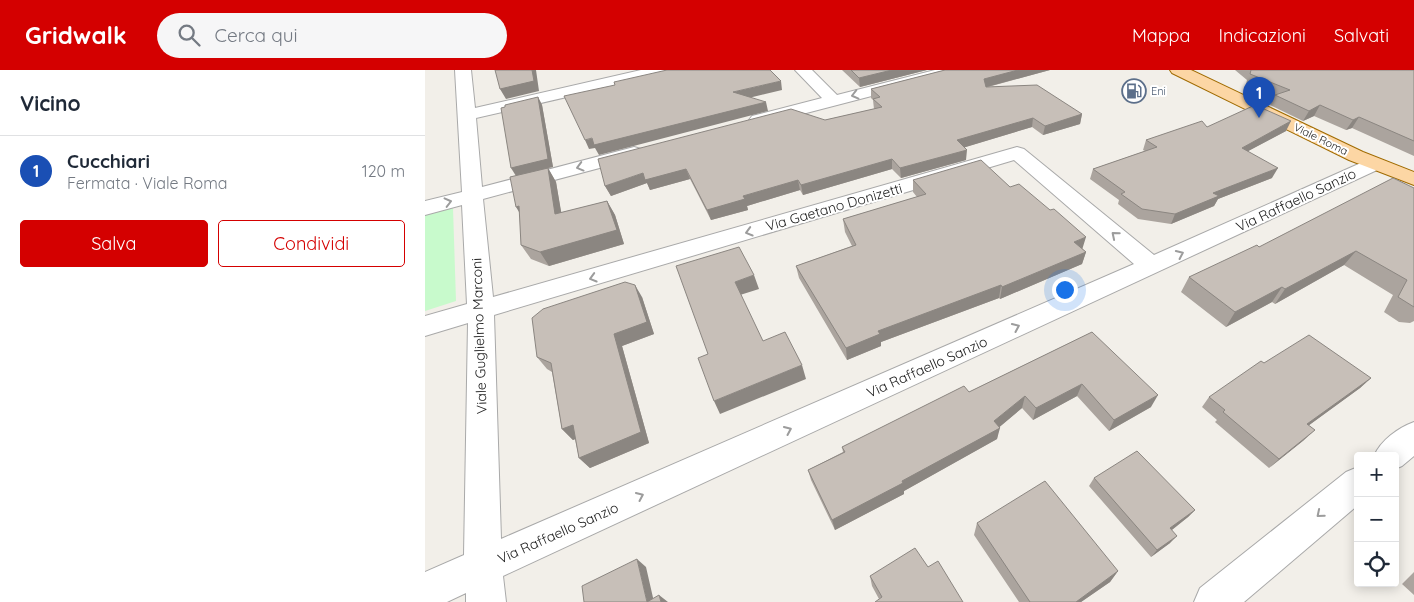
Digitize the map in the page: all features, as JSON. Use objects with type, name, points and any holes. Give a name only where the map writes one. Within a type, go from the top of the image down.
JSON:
[{"type":"main road","name":"Viale Roma","points":[[1178,70],[1363,161],[1414,189]]},
{"type":"main road","name":"Viale Roma","points":[[1363,161],[1414,179]]},
{"type":"street","name":"Viale Guglielmo Marconi","points":[[463,70],[481,310],[485,584]]},
{"type":"street","points":[[466,115],[662,70]]},
{"type":"street","points":[[803,70],[833,100]]},
{"type":"street","points":[[738,126],[954,70]]},
{"type":"street","points":[[425,208],[652,148]]},
{"type":"street","name":"Via Gaetano Donizetti","points":[[481,310],[1017,153],[1152,266]]},
{"type":"street","name":"Via Raffaello Sanzio","points":[[425,592],[485,584],[1152,266],[1363,161]]},
{"type":"street","points":[[425,326],[481,310]]},
{"type":"street","points":[[1396,452],[1414,436]]},
{"type":"street","points":[[1214,602],[1354,486]]},
{"type":"green space","points":[[453,208],[456,301],[425,311],[425,215]]},
{"type":"building","points":[[495,70],[532,70],[534,81],[500,89]]},
{"type":"building","points":[[667,70],[770,70],[781,81],[733,92],[766,102],[594,145],[592,138],[585,140],[564,96],[615,85],[614,82]]},
{"type":"building","points":[[851,70],[892,70],[859,78]]},
{"type":"building","points":[[945,70],[1018,70],[984,79],[986,87],[1037,85],[1082,114],[1045,126],[1033,118],[957,140],[967,150],[900,168],[892,159],[801,185],[798,180],[743,196],[745,199],[707,210],[686,169],[645,180],[643,173],[605,186],[598,159],[791,109],[825,120],[882,107],[873,99],[880,97],[871,89]]},
{"type":"building","points":[[1251,70],[1414,70],[1414,141],[1359,117],[1353,120],[1320,105],[1309,111],[1275,95],[1290,90],[1250,74]]},
{"type":"building","points":[[538,97],[548,159],[511,168],[501,108],[505,107],[505,105]]},
{"type":"building","points":[[1255,105],[1291,121],[1242,148],[1278,168],[1213,193],[1219,196],[1175,214],[1142,209],[1121,194],[1125,192],[1093,169],[1157,147],[1146,140],[1202,121],[1207,127]]},
{"type":"building","points":[[981,160],[1010,187],[1019,184],[1050,210],[1054,209],[1086,237],[1074,242],[1086,252],[1002,287],[1001,285],[878,331],[880,334],[846,348],[796,266],[856,245],[843,219],[926,194],[913,180]]},
{"type":"building","points":[[548,168],[555,214],[607,201],[617,230],[540,252],[521,245],[519,206],[516,207],[510,177]]},
{"type":"building","points":[[1393,178],[1414,188],[1414,307],[1398,297],[1407,280],[1356,251],[1285,289],[1282,287],[1235,312],[1189,277],[1257,245],[1259,247]]},
{"type":"building","points":[[739,247],[754,275],[735,282],[763,341],[785,332],[802,365],[714,401],[698,358],[708,354],[676,266]]},
{"type":"building","points":[[625,282],[635,285],[647,322],[614,334],[641,432],[579,458],[573,425],[562,429],[551,363],[537,357],[532,318],[543,309]]},
{"type":"building","points":[[1092,332],[1158,395],[1114,420],[1082,384],[1036,408],[1025,396],[994,421],[1000,428],[902,481],[903,483],[832,520],[808,470],[845,452],[842,447],[964,386],[969,392]]},
{"type":"building","points":[[1309,335],[1371,378],[1307,424],[1315,430],[1279,459],[1223,412],[1225,410],[1209,397],[1261,361],[1264,363]]},
{"type":"building","points":[[1137,451],[1195,510],[1170,528],[1177,536],[1157,550],[1094,478]]},
{"type":"building","points":[[1045,481],[1118,571],[1076,602],[1030,602],[977,523]]},
{"type":"building","points":[[915,548],[928,567],[938,561],[963,602],[875,602],[882,597],[870,576]]},
{"type":"building","points":[[637,559],[647,602],[584,602],[582,586]]},
{"type":"building","points":[[659,595],[661,602],[647,602]]},
{"type":"place","name":"Eni","points":[[1134,91]]},
{"type":"place","name":"Cucchiari","points":[[1259,118]]}]
